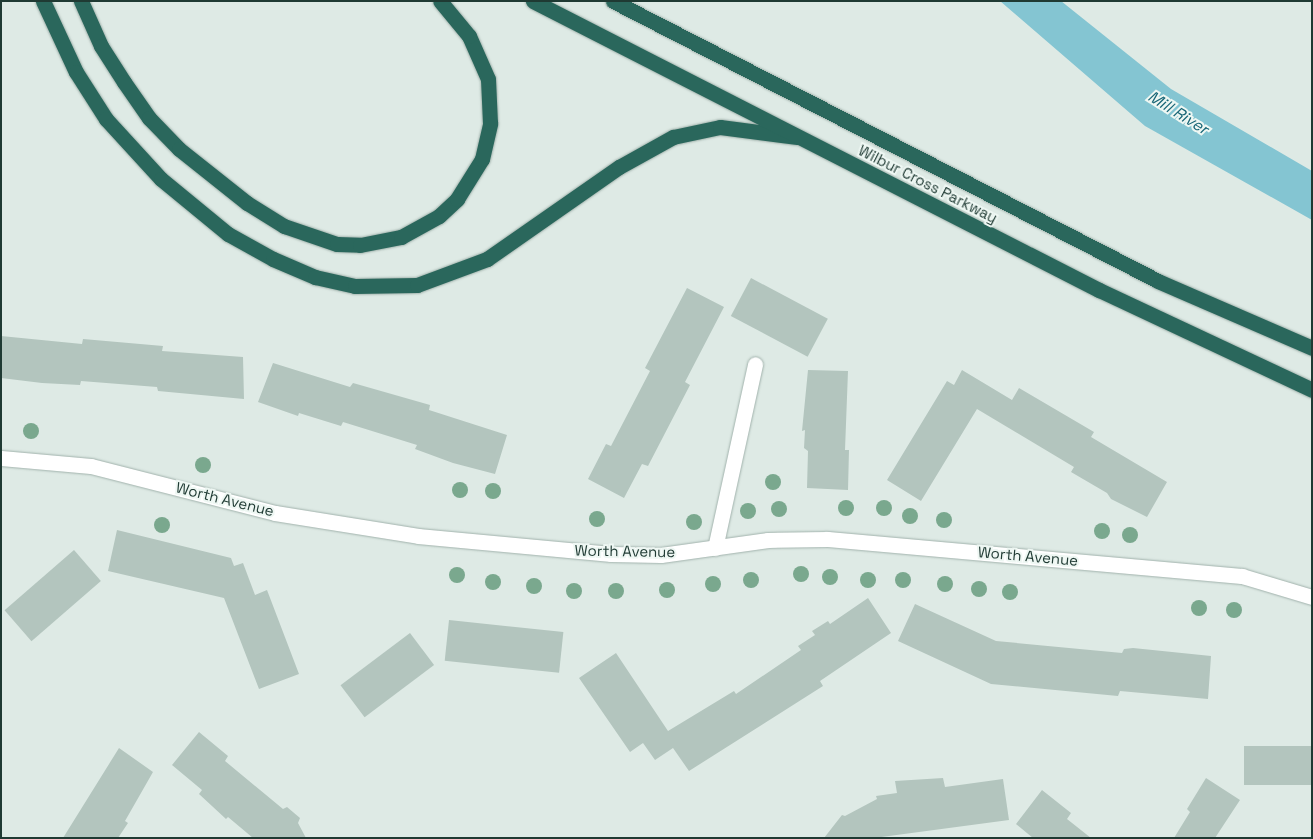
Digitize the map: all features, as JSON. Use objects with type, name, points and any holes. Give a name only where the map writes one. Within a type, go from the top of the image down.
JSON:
[{"type":"highway","points":[[43,1],[76,72],[106,119],[160,179],[228,234],[273,259],[315,277],[355,286],[417,285],[479,263],[619,167],[673,137],[720,127],[797,137]]},
{"type":"highway","points":[[81,1],[102,46],[124,82],[149,118],[179,149],[247,204],[284,226],[337,244],[360,245],[401,237],[438,216],[457,199],[482,159],[490,123],[488,79],[469,36],[440,1]]},
{"type":"highway","name":"Wilbur Cross Parkway","points":[[533,1],[1099,290],[1312,390]]},
{"type":"highway","name":"Wilbur Cross Parkway","points":[[613,1],[1158,281],[1312,348]]},
{"type":"street","points":[[715,548],[755,364]]},
{"type":"street","name":"Worth Avenue","points":[[1,458],[91,466],[275,513],[418,536],[611,554],[661,555],[768,540],[837,540],[1242,576],[1312,597]]},
{"type":"water","name":"Mill River","points":[[1000,1],[1061,1],[1171,89],[1312,171],[1312,220],[1145,126]]},
{"type":"building","points":[[751,278],[828,319],[808,357],[731,316]]},
{"type":"building","points":[[687,288],[724,307],[685,382],[690,385],[648,466],[642,464],[624,498],[588,479],[606,444],[611,446],[650,371],[645,368]]},
{"type":"building","points":[[1,336],[82,344],[83,339],[163,346],[162,351],[243,357],[244,399],[158,391],[157,387],[81,381],[80,385],[42,383],[1,378]]},
{"type":"building","points":[[273,363],[350,387],[353,383],[430,405],[429,410],[507,435],[495,474],[453,463],[415,449],[417,445],[343,422],[341,426],[299,413],[298,416],[258,402]]},
{"type":"building","points":[[808,370],[848,371],[845,450],[849,450],[848,490],[807,488],[808,451],[804,448],[805,430],[802,431]]},
{"type":"building","points":[[962,370],[1012,400],[1019,388],[1094,432],[1091,437],[1167,482],[1147,517],[1111,499],[1107,493],[1071,472],[1074,467],[977,409],[921,501],[887,480],[947,381],[954,385]]},
{"type":"building","points":[[117,530],[231,558],[234,566],[243,563],[255,595],[267,590],[299,674],[259,689],[224,598],[108,571]]},
{"type":"building","points":[[74,550],[101,581],[31,641],[5,610]]},
{"type":"building","points":[[868,598],[891,633],[820,681],[823,686],[689,771],[673,748],[655,760],[643,743],[630,752],[579,678],[616,653],[668,731],[734,691],[736,694],[801,650],[798,646],[815,635],[812,631],[828,621],[830,624]]},
{"type":"building","points":[[915,604],[996,641],[1122,653],[1124,649],[1133,648],[1211,656],[1208,699],[1120,691],[1118,696],[991,684],[898,641]]},
{"type":"building","points":[[449,620],[563,632],[559,673],[445,661]]},
{"type":"building","points":[[410,633],[434,665],[365,717],[341,685]]},
{"type":"building","points":[[199,732],[228,756],[225,761],[283,809],[287,807],[300,818],[298,823],[306,838],[253,838],[228,817],[226,819],[199,794],[202,790],[172,765]]},
{"type":"building","points":[[1244,746],[1312,746],[1312,785],[1244,785]]},
{"type":"building","points":[[119,748],[153,772],[125,821],[128,823],[118,838],[63,838]]},
{"type":"building","points":[[943,778],[945,787],[1003,779],[1009,820],[874,838],[824,838],[842,815],[845,816],[877,799],[876,796],[897,793],[895,781]]},
{"type":"building","points":[[1206,778],[1240,800],[1215,838],[1174,838],[1190,812],[1187,809]]},
{"type":"building","points":[[1042,790],[1071,813],[1067,819],[1091,838],[1033,838],[1016,824]]}]
